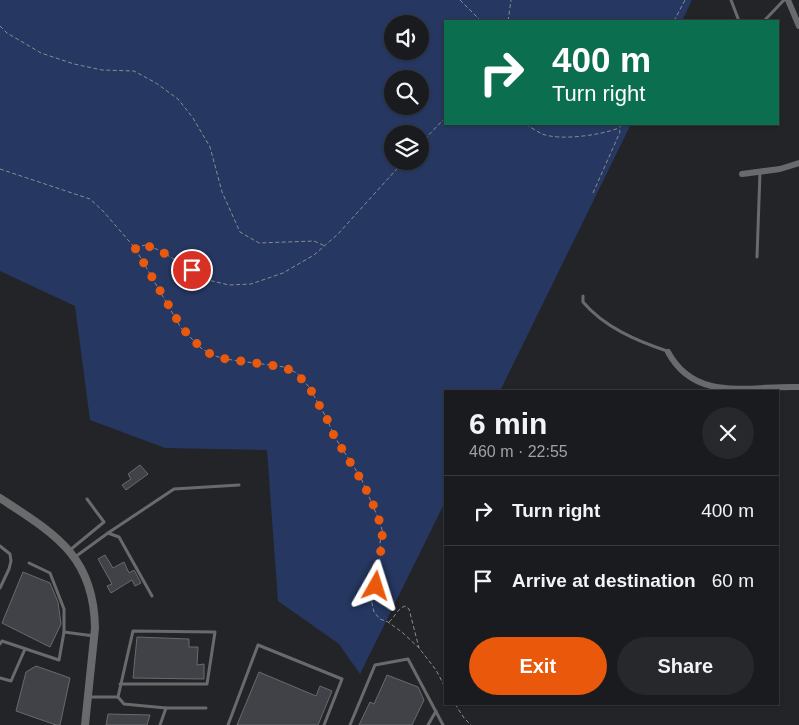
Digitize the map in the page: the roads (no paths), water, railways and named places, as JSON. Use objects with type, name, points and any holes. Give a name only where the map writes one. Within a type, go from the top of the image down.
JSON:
[{"type":"street","points":[[786,0],[799,26]]},
{"type":"street","points":[[742,174],[780,169],[799,163]]},
{"type":"street","points":[[668,352],[675,364],[684,372],[700,382],[713,387],[728,390],[799,387]]},
{"type":"street","points":[[0,498],[46,528],[69,550],[90,586],[95,614],[95,636],[84,725]]},
{"type":"lane","points":[[731,0],[739,20]]},
{"type":"lane","points":[[765,20],[786,0]]},
{"type":"lane","points":[[757,257],[760,172]]},
{"type":"lane","points":[[583,296],[583,302],[602,320],[648,344],[668,352]]},
{"type":"lane","points":[[75,558],[108,533],[174,489],[239,485]]},
{"type":"lane","points":[[69,550],[104,522],[87,499]]},
{"type":"lane","points":[[108,533],[119,537],[152,596]]},
{"type":"lane","points":[[0,546],[5,548],[10,554],[11,561],[0,588]]},
{"type":"lane","points":[[0,644],[2,641],[59,660],[64,632],[64,609],[50,573],[29,563]]},
{"type":"lane","points":[[120,684],[207,684],[215,632],[133,631],[120,684],[118,697],[124,704],[166,708],[206,708]]},
{"type":"lane","points":[[64,632],[95,636]]},
{"type":"lane","points":[[228,725],[258,646],[342,679],[324,725]]},
{"type":"lane","points":[[0,678],[11,681],[25,649]]},
{"type":"lane","points":[[350,725],[375,665],[408,659],[443,725]]},
{"type":"lane","points":[[88,697],[118,697]]},
{"type":"lane","points":[[160,725],[166,708]]},
{"type":"lane","points":[[428,725],[436,711]]}]
